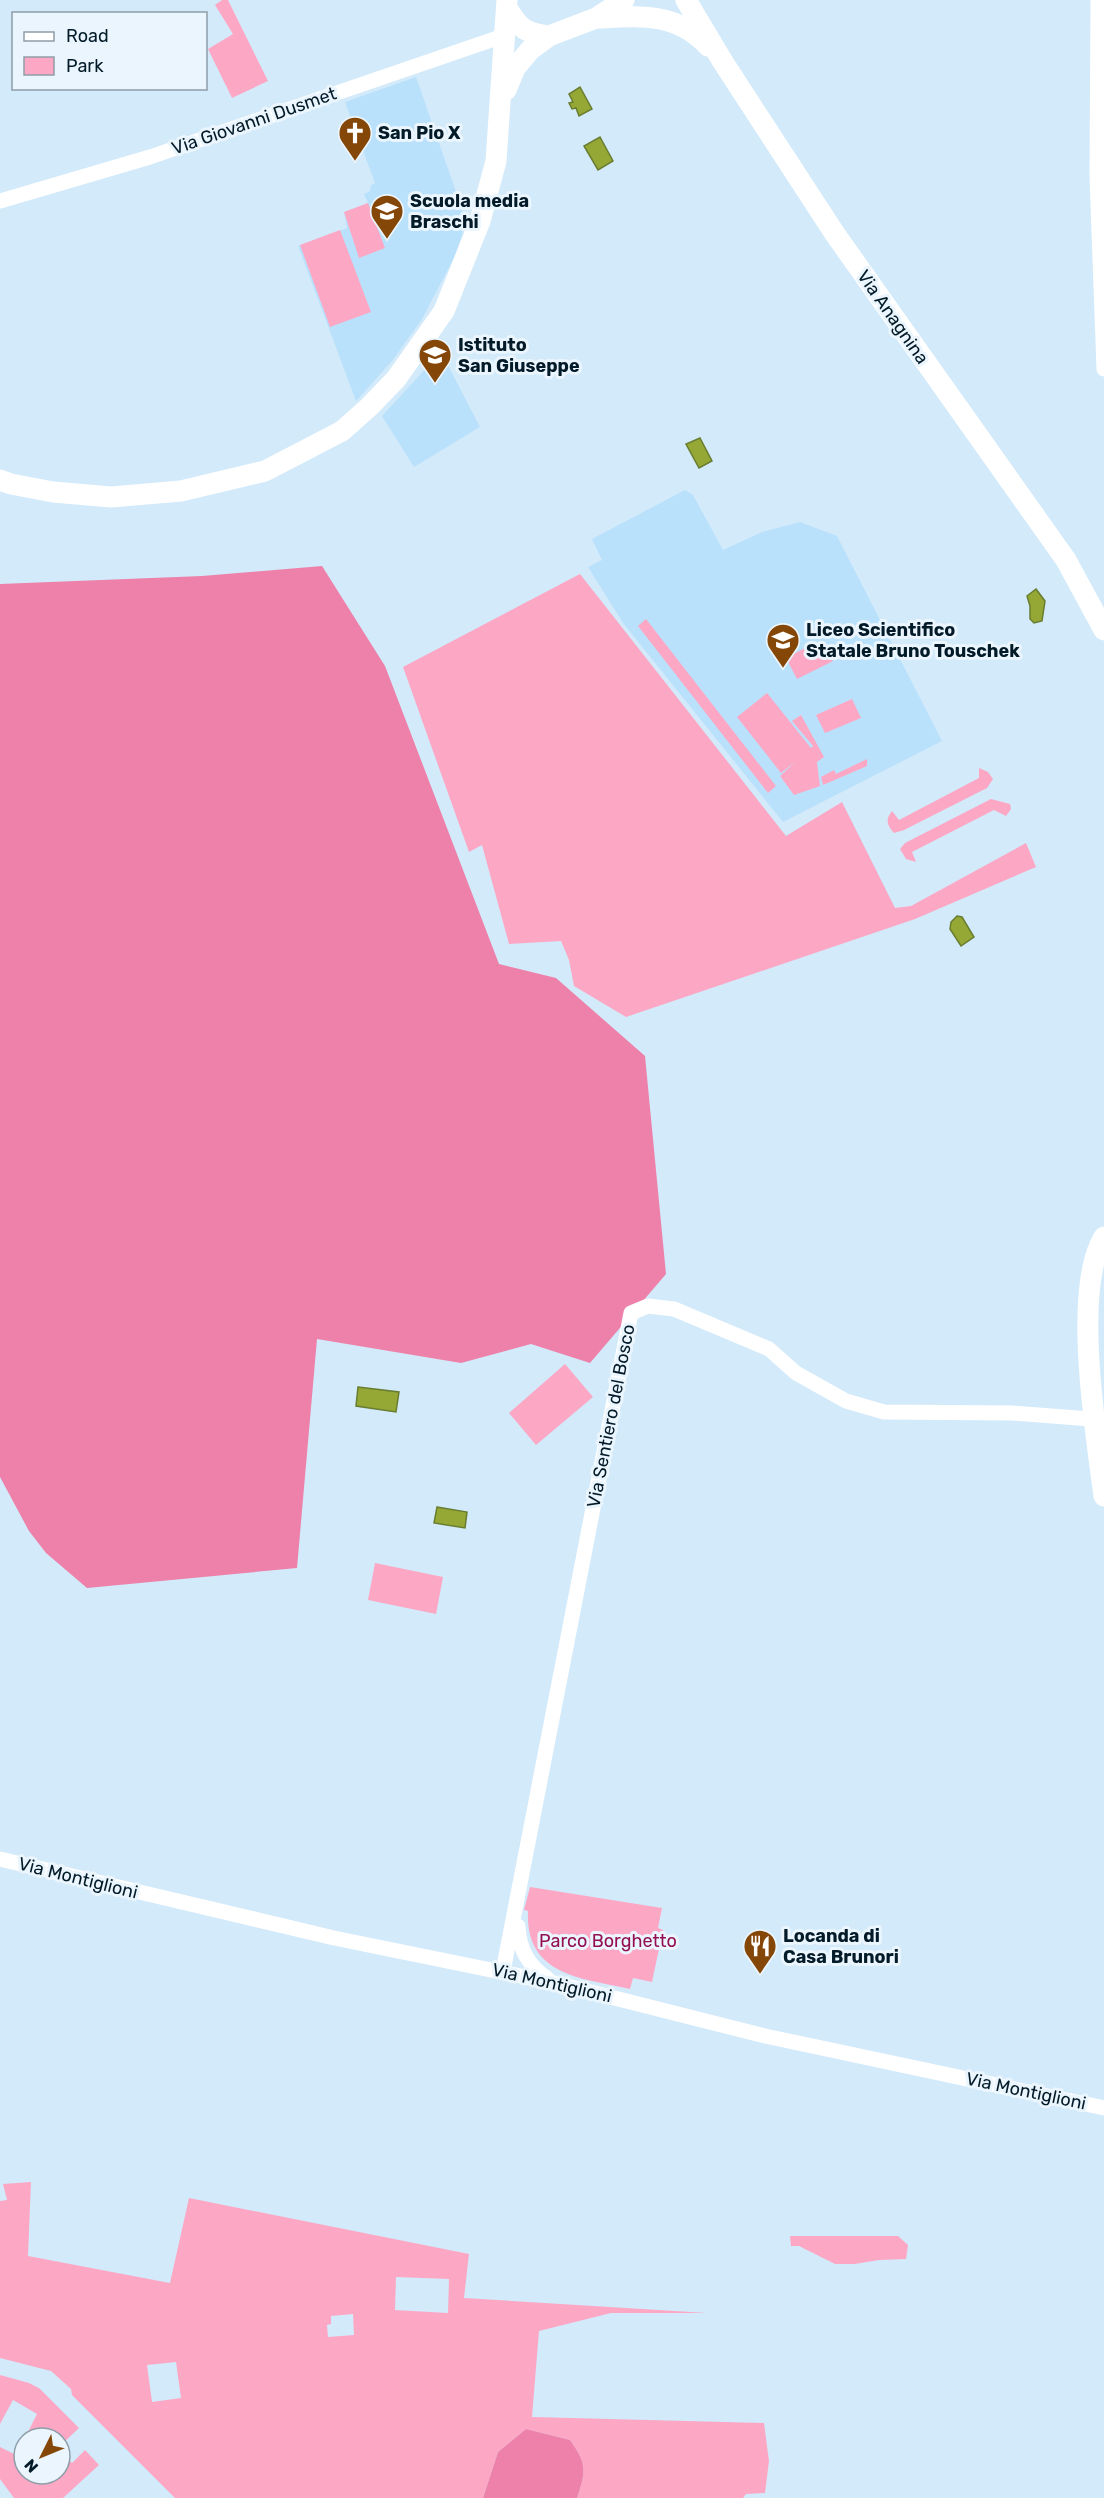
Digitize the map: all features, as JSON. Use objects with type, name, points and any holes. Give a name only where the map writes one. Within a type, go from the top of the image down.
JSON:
[{"type":"main road","points":[[501,102],[515,68],[530,50],[549,36],[596,18],[624,0]]},
{"type":"main road","name":"Via Anagnina","points":[[686,0],[723,62],[841,243],[1066,560],[1103,619]]},
{"type":"main road","points":[[507,4],[517,24],[530,33],[549,36]]},
{"type":"main road","points":[[0,480],[53,492],[111,497],[181,491],[265,471],[342,430],[396,379],[444,311],[480,221],[496,161],[507,4]]},
{"type":"main road","points":[[596,18],[650,16],[680,25],[702,40],[723,62]]},
{"type":"main road","points":[[1104,1237],[1096,1250],[1087,1300],[1104,1496]]},
{"type":"street","points":[[1098,0],[1097,176],[1104,369]]},
{"type":"street","name":"Via Giovanni Dusmet","points":[[0,201],[150,157],[506,35]]},
{"type":"street","name":"Via Sentiero del Bosco","points":[[503,1971],[631,1312],[648,1306],[674,1309],[769,1349],[796,1373],[846,1401],[884,1412],[1012,1413],[1099,1419]]},
{"type":"street","name":"Via Montiglioni","points":[[0,1859],[334,1938],[555,1983],[765,2036],[1104,2108]]},
{"type":"street","name":"Via Sentiero del Bosco","points":[[517,1905],[519,1942],[534,1970],[555,1983]]},
{"type":"shaded area","name":"Scuola media Braschi","points":[[416,77],[461,206],[464,221],[462,235],[456,254],[422,319],[392,361],[356,401],[298,246],[347,228],[344,212],[368,203],[364,194],[370,191],[371,185],[375,183],[345,102]]},
{"type":"shaded area","points":[[580,87],[592,109],[579,116],[576,108],[572,109],[569,103],[573,102],[569,94]]},
{"type":"shaded area","points":[[600,137],[613,161],[598,170],[584,146]]},
{"type":"shaded area","name":"Istituto San Giuseppe","points":[[441,352],[480,427],[414,467],[382,416]]},
{"type":"shaded area","points":[[700,438],[712,461],[699,468],[686,444]]},
{"type":"shaded area","name":"Liceo Scientifico Statale Bruno Touschek","points":[[685,490],[693,495],[723,550],[762,532],[800,522],[837,536],[942,741],[783,822],[623,623],[588,567],[602,560],[592,539]]},
{"type":"shaded area","points":[[322,566],[385,666],[499,964],[556,978],[645,1056],[666,1274],[590,1363],[531,1344],[461,1363],[317,1339],[297,1568],[87,1588],[46,1553],[29,1531],[0,1477],[0,584],[202,576]]},
{"type":"shaded area","points":[[1036,589],[1045,601],[1042,621],[1034,623],[1030,619],[1027,596]]},
{"type":"shaded area","points":[[957,916],[962,917],[974,937],[961,946],[950,929],[951,922]]},
{"type":"shaded area","points":[[358,1387],[399,1392],[396,1412],[356,1406]]},
{"type":"shaded area","points":[[437,1507],[467,1512],[465,1528],[434,1523]]},
{"type":"shaded area","points":[[526,2429],[570,2440],[580,2455],[583,2468],[577,2498],[483,2498],[498,2452]]},
{"type":"green space","points":[[222,0],[228,0],[268,81],[232,98],[208,49],[233,34],[215,5]]},
{"type":"green space","points":[[368,203],[385,248],[359,258],[344,212]]},
{"type":"green space","points":[[340,230],[371,312],[330,327],[300,245]]},
{"type":"green space","points":[[580,574],[786,836],[842,802],[895,908],[911,906],[1026,843],[1036,867],[915,919],[626,1017],[574,986],[569,960],[561,941],[509,944],[482,845],[469,852],[403,667]]},
{"type":"green space","points":[[646,619],[776,786],[768,793],[638,626]]},
{"type":"green space","points":[[824,645],[833,661],[797,679],[786,658],[809,646],[811,651]]},
{"type":"green space","points":[[767,693],[811,748],[813,746],[792,721],[801,715],[824,757],[817,762],[820,786],[794,795],[780,776],[795,762],[781,773],[737,717]]},
{"type":"green space","points":[[852,699],[861,718],[825,733],[816,715]]},
{"type":"green space","points":[[867,759],[867,766],[823,785],[821,777],[834,770],[836,774]]},
{"type":"green space","points":[[979,768],[988,772],[993,779],[987,788],[894,833],[888,822],[892,811],[899,820],[979,778]]},
{"type":"green space","points":[[991,799],[1010,804],[1011,809],[1006,816],[994,810],[912,852],[916,862],[906,859],[900,849],[905,843]]},
{"type":"green space","points":[[565,1364],[593,1397],[536,1445],[509,1413]]},
{"type":"green space","points":[[375,1563],[443,1577],[436,1614],[368,1600]]},
{"type":"green space","name":"Parco Borghetto","points":[[530,1887],[662,1908],[658,1928],[663,1930],[652,1982],[633,1978],[630,1989],[576,1977],[546,1961],[536,1949],[530,1933],[528,1911],[524,1910]]},
{"type":"green space","points":[[31,2182],[28,2256],[170,2283],[189,2198],[469,2254],[464,2298],[707,2313],[611,2313],[539,2331],[532,2417],[764,2423],[769,2461],[765,2493],[746,2494],[743,2498],[577,2498],[583,2468],[580,2455],[570,2440],[526,2429],[498,2452],[483,2498],[175,2498],[51,2371],[0,2358],[0,2201],[7,2200],[3,2184]],"holes":[[[396,2277],[449,2279],[448,2313],[395,2310]],[[353,2314],[354,2335],[328,2337],[327,2325],[331,2324],[331,2316]],[[176,2362],[181,2398],[152,2402],[147,2365]]]},
{"type":"green space","points":[[790,2236],[898,2236],[908,2245],[906,2259],[835,2264],[799,2246],[791,2246]]},
{"type":"green space","points":[[0,2375],[39,2388],[79,2428],[72,2435],[72,2426],[31,2426],[37,2414],[13,2400],[0,2424]]},
{"type":"green space","points":[[0,2447],[12,2453],[12,2486],[72,2486],[72,2463],[85,2450],[99,2465],[63,2498],[14,2498],[0,2479]]},
{"type":"place","name":"San Pio X","points":[[355,162]]},
{"type":"place","name":"Scuola media Braschi","points":[[387,240]]},
{"type":"place","name":"Istituto San Giuseppe","points":[[435,384]]},
{"type":"place","name":"Liceo Scientifico Statale Bruno Touschek","points":[[783,669]]},
{"type":"place","name":"Locanda di Casa Brunori","points":[[760,1975]]}]
